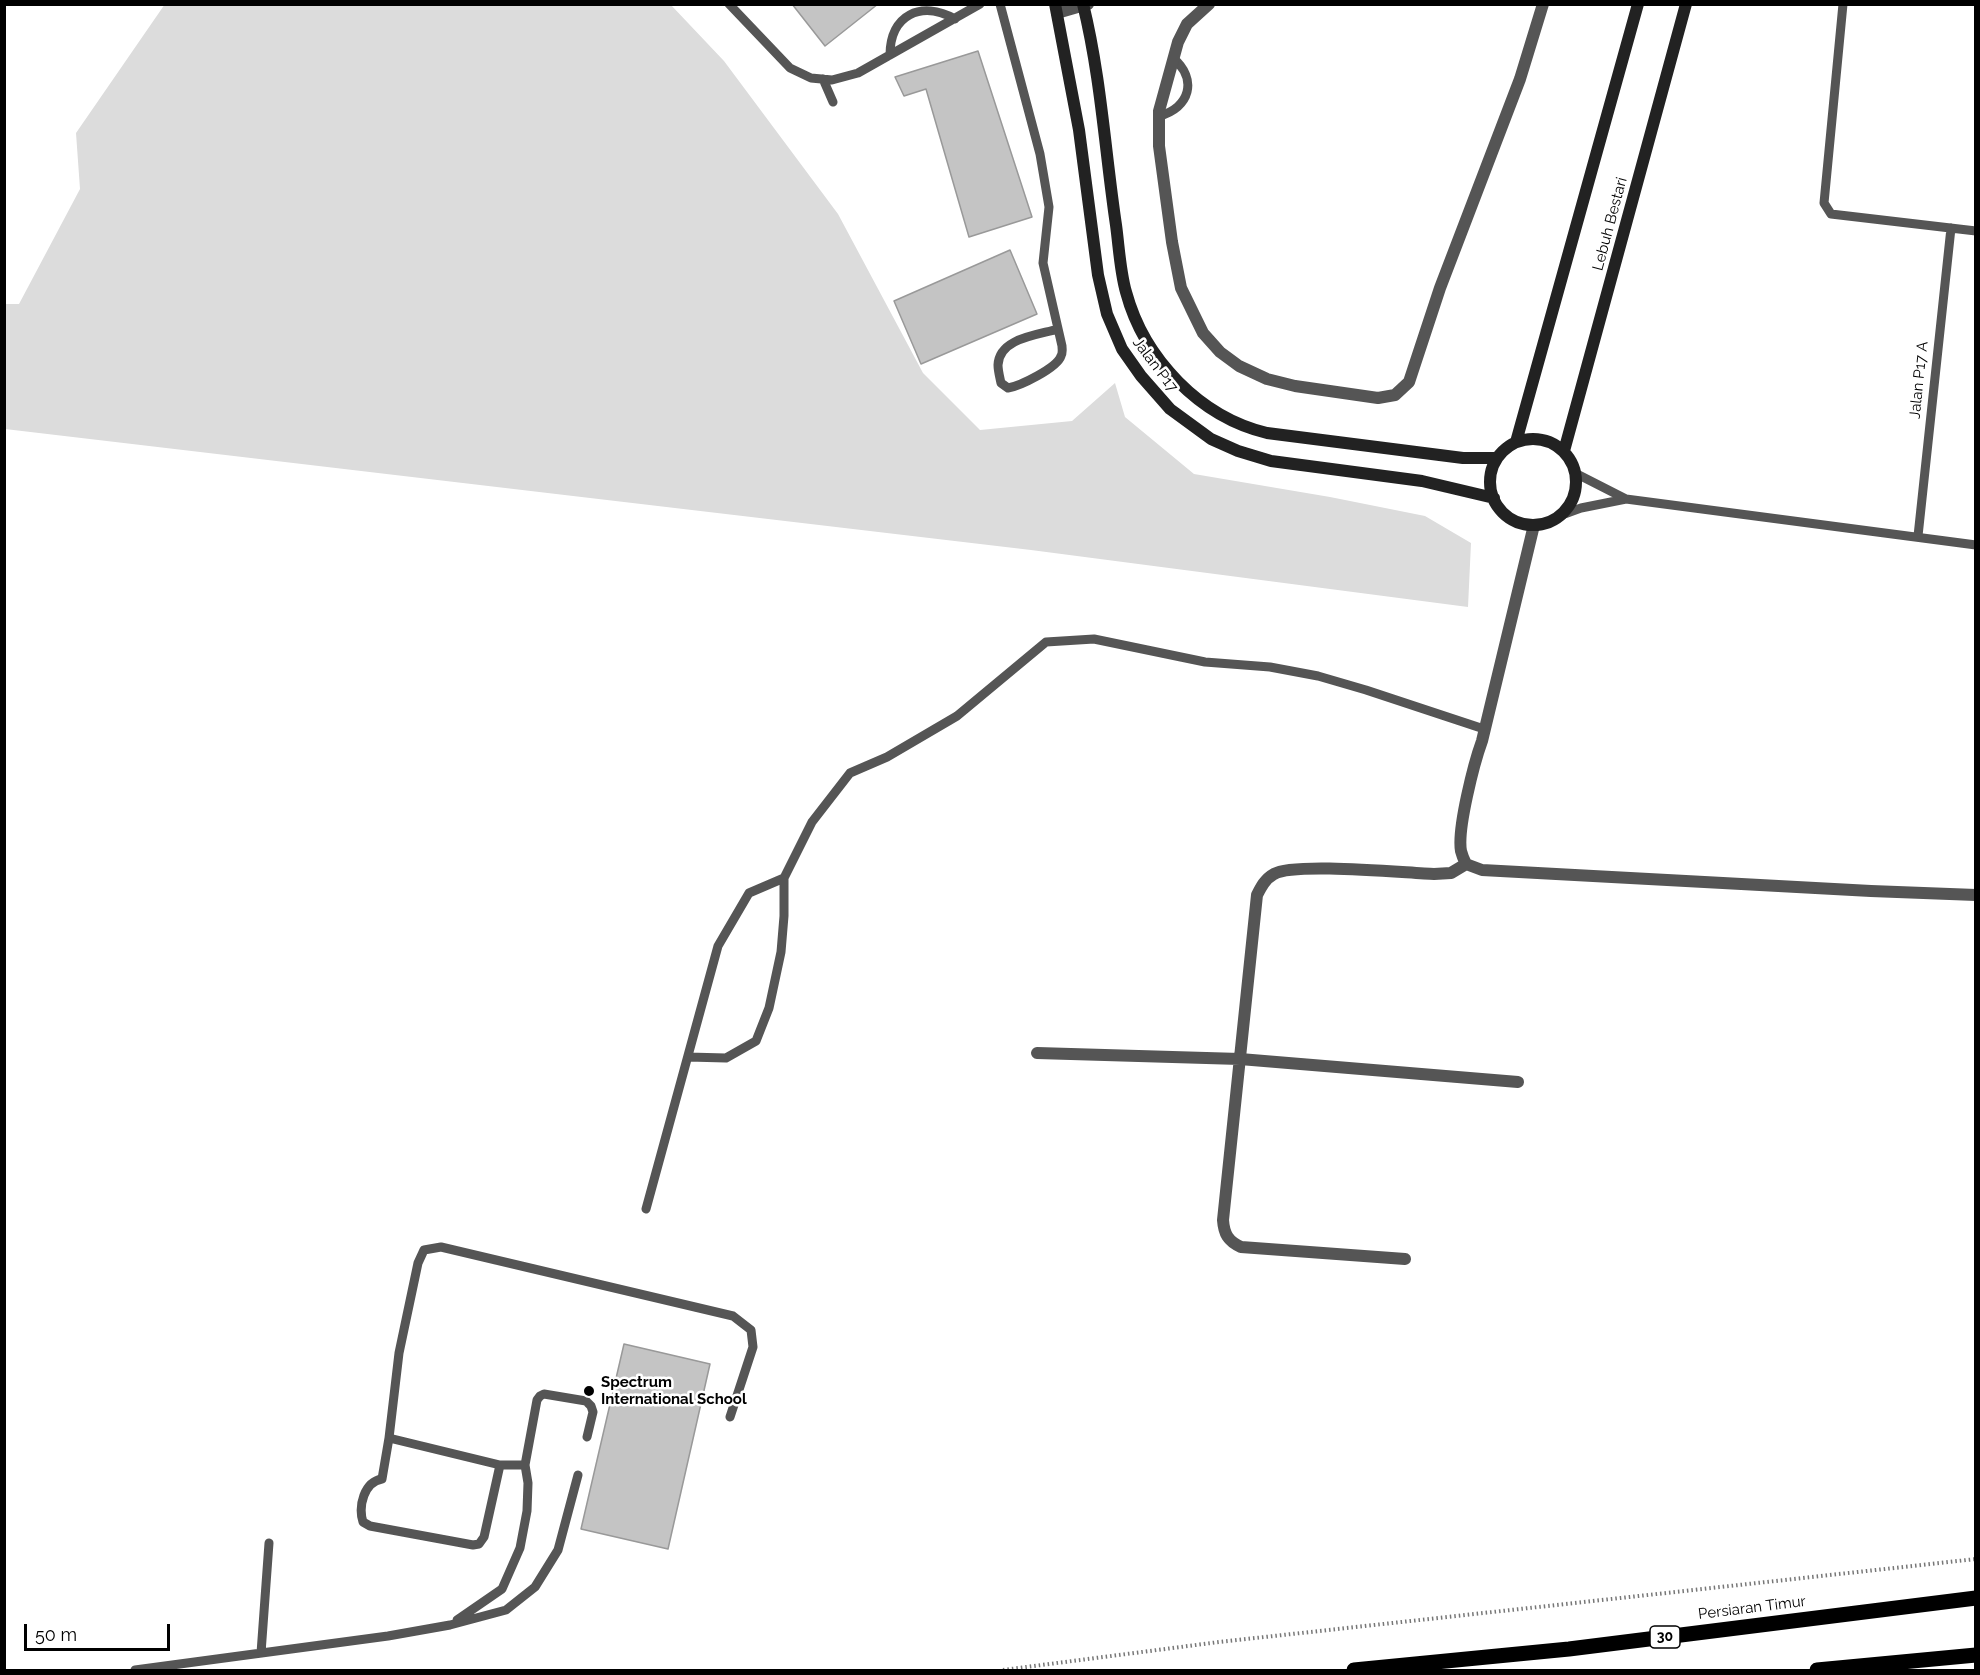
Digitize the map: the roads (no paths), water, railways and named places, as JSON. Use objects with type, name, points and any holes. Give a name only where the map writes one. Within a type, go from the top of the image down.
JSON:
[{"type":"main road","name":"Persiaran Timur","points":[[1354,1671],[1581,1647],[1976,1598]]},
{"type":"main road","points":[[1817,1671],[1976,1655]]},
{"type":"street","points":[[1209,4],[1187,24],[1173,58],[1160,102],[1159,146],[1181,288],[1203,333],[1220,352],[1239,366],[1267,379],[1295,386],[1378,398],[1388,398],[1402,390],[1408,382],[1440,288],[1520,79],[1543,4]]},
{"type":"street","points":[[1516,442],[1638,4]]},
{"type":"street","name":"Lebuh Bestari","points":[[1564,451],[1686,4]]},
{"type":"street","points":[[1056,9],[1085,5]]},
{"type":"street","name":"Jalan P17","points":[[1085,5],[1096,68],[1126,291],[1145,338],[1168,370],[1196,399],[1222,417],[1246,428],[1267,433],[1463,458],[1497,458]]},
{"type":"street","name":"Jalan P17","points":[[1056,9],[1079,130],[1098,275],[1107,314],[1122,349],[1141,376],[1170,409],[1211,440],[1271,461],[1422,481],[1494,498]]},
{"type":"street","points":[[1533,438],[1550,442],[1564,451],[1571,461],[1575,473],[1575,492],[1566,509],[1551,521],[1534,525],[1526,524],[1508,516],[1499,508],[1494,498],[1491,478],[1497,458],[1516,442],[1533,438]]},
{"type":"street","points":[[1534,525],[1475,759],[1462,830],[1461,850],[1466,864],[1482,870],[1859,891],[1976,895]]},
{"type":"street","points":[[1405,1259],[1241,1247],[1228,1238],[1224,1231],[1223,1220],[1257,895],[1263,883],[1274,874],[1285,870],[1322,868],[1434,874],[1451,873],[1466,864]]},
{"type":"street","points":[[1037,1053],[1240,1059],[1518,1082]]},
{"type":"lane","points":[[729,4],[790,68],[811,78],[832,80],[858,73],[980,4]]},
{"type":"lane","points":[[1000,4],[1040,154],[1049,207],[1043,263],[1062,346],[1062,356],[1053,366],[1016,387],[1008,388],[1001,383],[998,365],[1001,353],[1011,343],[1058,329]]},
{"type":"lane","points":[[1843,4],[1824,204],[1831,214],[1976,231]]},
{"type":"lane","points":[[890,55],[890,41],[895,28],[904,17],[916,10],[943,11],[955,19]]},
{"type":"lane","points":[[1159,116],[1170,114],[1179,107],[1188,87],[1187,75],[1182,65],[1173,58]]},
{"type":"lane","points":[[823,79],[833,102]]},
{"type":"lane","name":"Jalan P17 A","points":[[1918,536],[1951,228]]},
{"type":"lane","points":[[1575,473],[1626,499]]},
{"type":"lane","points":[[1559,516],[1581,508],[1626,499],[1976,545]]},
{"type":"lane","points":[[688,1057],[726,1058],[756,1041],[769,1008],[781,952],[784,878],[812,822],[850,773],[887,757],[957,716],[1046,642],[1094,639],[1205,663],[1270,667],[1308,674],[1366,690],[1484,729]]},
{"type":"lane","points":[[646,1209],[718,946],[749,893],[784,878]]},
{"type":"lane","points":[[500,1465],[484,1537],[479,1544],[473,1545],[369,1526],[363,1522],[360,1514],[366,1488],[374,1480],[382,1479],[399,1353],[418,1263],[424,1250],[441,1247],[733,1316],[751,1330],[753,1347],[730,1417]]},
{"type":"lane","points":[[450,1625],[502,1589],[520,1548],[527,1511],[528,1483],[525,1466],[537,1401],[540,1396],[544,1394],[586,1401],[593,1412],[587,1437]]},
{"type":"lane","points":[[389,1438],[500,1465],[525,1466]]},
{"type":"lane","points":[[135,1671],[388,1636],[450,1625],[506,1610],[535,1587],[558,1550],[578,1475]]},
{"type":"lane","points":[[261,1653],[269,1543]]},
{"type":"place","name":"Spectrum International School","points":[[589,1391]]}]
